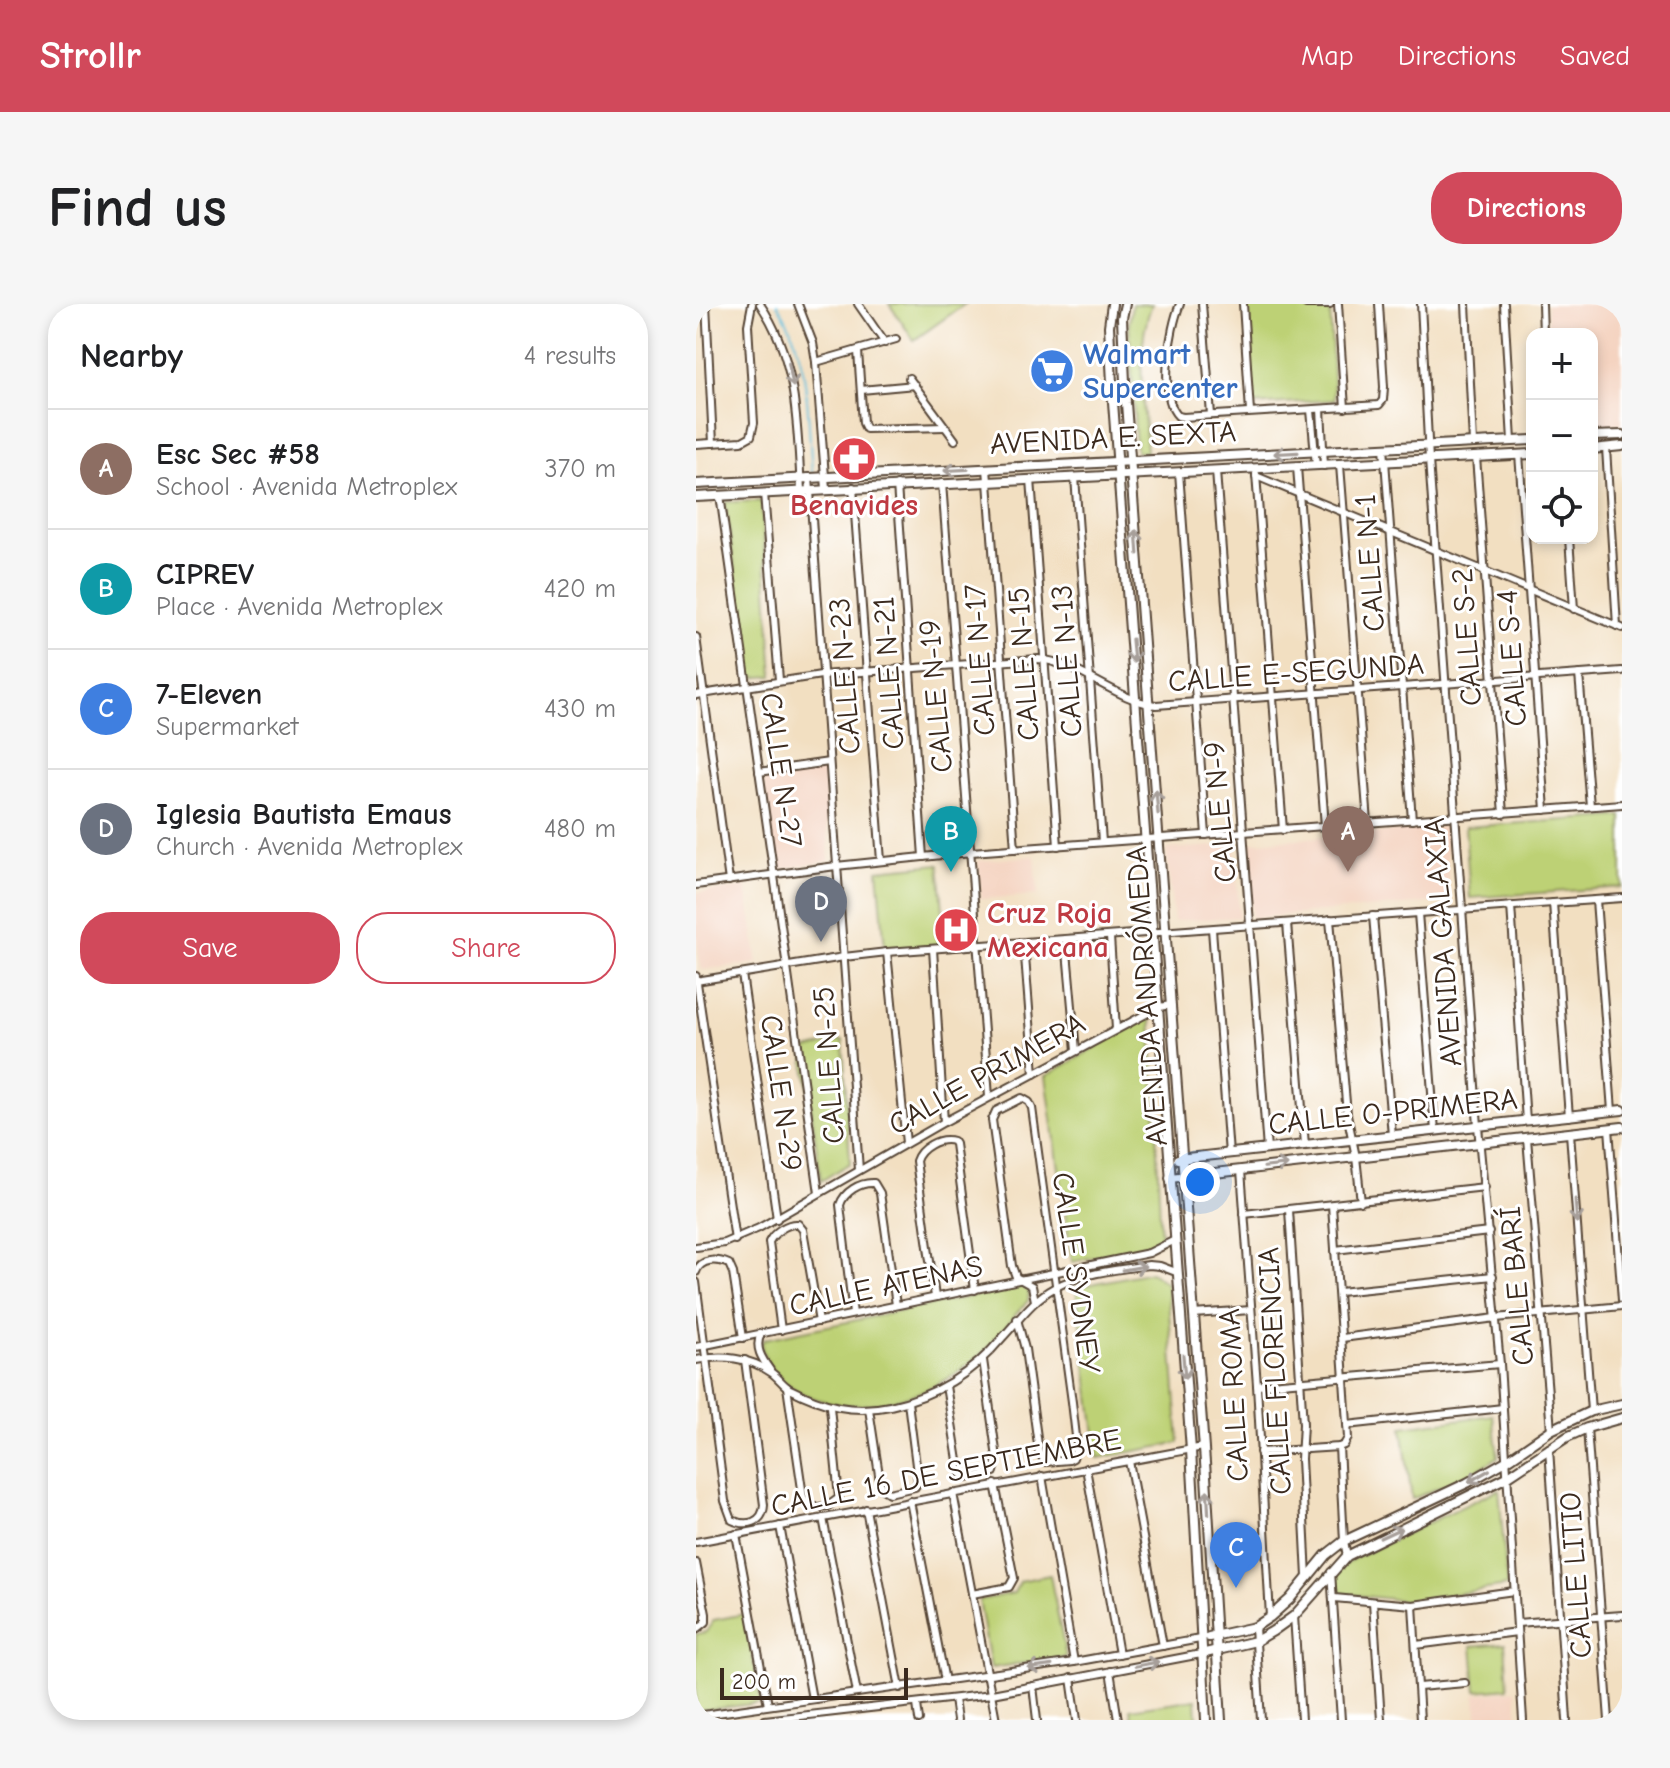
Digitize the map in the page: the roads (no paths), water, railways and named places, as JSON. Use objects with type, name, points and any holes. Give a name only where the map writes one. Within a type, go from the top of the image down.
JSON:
[{"type":"street","points":[[706,304],[713,443]]},
{"type":"street","points":[[696,444],[748,439],[751,436],[754,423],[748,325],[752,304]]},
{"type":"street","name":"CALLE N-25","points":[[760,304],[779,336],[788,360],[804,478],[829,762],[859,1170]]},
{"type":"street","points":[[798,304],[816,362],[826,489]]},
{"type":"street","points":[[858,304],[885,343]]},
{"type":"street","name":"AVENIDA ANDRÓMEDA","points":[[1112,304],[1109,326],[1191,1450],[1206,1720]]},
{"type":"street","name":"AVENIDA ANDRÓMEDA","points":[[1125,304],[1122,318],[1131,461],[1221,1720]]},
{"type":"street","points":[[1180,304],[1170,334],[1168,376],[1171,408],[1183,417],[1374,407],[1383,400],[1384,394],[1379,304]]},
{"type":"street","points":[[1202,304],[1211,415]]},
{"type":"street","points":[[1243,304],[1250,412]]},
{"type":"street","points":[[1306,304],[1330,304]]},
{"type":"street","points":[[1338,304],[1345,408]]},
{"type":"street","name":"AVENIDA GALAXIA","points":[[1421,304],[1445,684],[1478,1126],[1500,1364],[1523,1720]]},
{"type":"street","points":[[1466,304],[1473,443]]},
{"type":"street","points":[[1504,304],[1512,441]]},
{"type":"street","points":[[1542,304],[1543,328]]},
{"type":"street","points":[[816,362],[896,339]]},
{"type":"street","points":[[858,351],[863,427],[873,431],[945,427]]},
{"type":"street","points":[[909,378],[955,440]]},
{"type":"street","points":[[861,390],[915,385]]},
{"type":"street","points":[[1320,466],[1321,409]]},
{"type":"street","points":[[1311,410],[1319,451]]},
{"type":"street","points":[[1598,436],[1622,435]]},
{"type":"street","name":"AVENIDA E. SEXTA","points":[[696,484],[1526,440]]},
{"type":"street","points":[[1598,449],[1622,446]]},
{"type":"street","name":"CALLE N-1","points":[[1384,447],[1412,820]]},
{"type":"street","points":[[1283,830],[1256,472],[1619,627],[1606,448]]},
{"type":"street","name":"CALLE S-4","points":[[1519,454],[1545,810]]},
{"type":"street","name":"AVENIDA E. SEXTA","points":[[696,497],[1132,474],[1256,472],[1526,454]]},
{"type":"street","name":"CALLE S-2","points":[[1476,457],[1503,814]]},
{"type":"street","points":[[1340,465],[1368,823]]},
{"type":"street","points":[[1297,467],[1325,826]]},
{"type":"street","name":"CALLE N-17","points":[[987,468],[1015,849]]},
{"type":"street","name":"CALLE N-9","points":[[1216,471],[1267,1150]]},
{"type":"street","points":[[1179,472],[1206,835]]},
{"type":"street","name":"CALLE N-13","points":[[1075,477],[1102,842]]},
{"type":"street","name":"CALLE N-15","points":[[1031,479],[1058,846]]},
{"type":"street","name":"CALLE N-19","points":[[942,483],[989,1097]]},
{"type":"street","name":"CALLE N-21","points":[[897,485],[923,857]]},
{"type":"street","name":"CALLE N-23","points":[[853,487],[881,861]]},
{"type":"street","name":"CALLE N-27","points":[[764,493],[779,680]]},
{"type":"street","name":"CALLE N-27","points":[[720,495],[819,1193]]},
{"type":"street","points":[[1569,544],[1574,609]]},
{"type":"street","points":[[696,637],[729,881]]},
{"type":"street","name":"CALLE E-SEGUNDA","points":[[696,695],[821,675],[1002,661],[1046,660],[1149,705],[1622,671]]},
{"type":"street","points":[[1579,674],[1590,806]]},
{"type":"street","points":[[759,772],[829,762]]},
{"type":"street","points":[[696,885],[971,852],[1622,804]]},
{"type":"street","points":[[735,1240],[696,979],[887,952],[1622,898]]},
{"type":"street","points":[[1596,900],[1617,1110]]},
{"type":"street","points":[[1553,903],[1569,1117]]},
{"type":"street","points":[[1511,906],[1526,1121]]},
{"type":"street","points":[[1418,913],[1435,1131]]},
{"type":"street","points":[[1373,916],[1392,1135]]},
{"type":"street","points":[[1330,919],[1347,1114],[1361,1202]]},
{"type":"street","points":[[1287,923],[1305,1145]]},
{"type":"street","points":[[1212,929],[1229,1154]]},
{"type":"street","points":[[1110,937],[1116,1029]]},
{"type":"street","points":[[1066,940],[1076,1051]]},
{"type":"street","points":[[1024,943],[1034,1074]]},
{"type":"street","points":[[933,949],[944,1122]]},
{"type":"street","points":[[887,952],[906,1143]]},
{"type":"street","name":"CALLE N-29","points":[[742,974],[777,1219]]},
{"type":"street","name":"CALLE PRIMERA","points":[[696,1247],[735,1240],[777,1219],[989,1097],[1159,1007],[1171,1005]]},
{"type":"street","name":"CALLE SYDNEY","points":[[1017,1319],[1025,1349],[1039,1452],[1045,1462],[1069,1460],[1076,1455],[1077,1445],[1032,1108],[1026,1099],[1018,1099],[996,1111],[992,1120],[1012,1266],[1019,1280]]},
{"type":"street","name":"CALLE O-PRIMERA","points":[[1169,1160],[1617,1110]]},
{"type":"street","name":"CALLE O-PRIMERA","points":[[1170,1178],[1622,1127]]},
{"type":"street","points":[[1342,1338],[1496,1318],[1583,1311],[1622,1303],[1609,1128]]},
{"type":"street","points":[[1570,1133],[1591,1411]]},
{"type":"street","name":"CALLE BARÍ","points":[[1527,1138],[1551,1430]]},
{"type":"street","points":[[935,1297],[916,1161],[922,1150],[944,1139],[953,1141],[957,1154],[975,1290]]},
{"type":"street","name":"CALLE ROMA","points":[[1241,1170],[1270,1617]]},
{"type":"street","points":[[853,1314],[840,1205],[847,1193],[863,1184],[874,1183],[880,1193],[896,1305]]},
{"type":"street","points":[[1244,1214],[1485,1187]]},
{"type":"street","points":[[1260,1452],[1339,1447],[1348,1438],[1332,1205]]},
{"type":"street","name":"CALLE FLORENCIA","points":[[1289,1210],[1303,1438],[1307,1577]]},
{"type":"street","points":[[781,1330],[769,1242],[774,1233],[794,1224],[802,1226],[819,1322]]},
{"type":"street","points":[[1335,1250],[1489,1232]]},
{"type":"street","name":"CALLE ATENAS","points":[[696,1347],[1149,1253],[1175,1240]]},
{"type":"street","points":[[696,1272],[700,1264],[706,1261],[729,1264],[743,1338]]},
{"type":"street","points":[[1091,1265],[1093,1276]]},
{"type":"street","points":[[696,1360],[745,1360],[771,1372],[787,1387],[830,1407],[869,1409],[908,1402],[946,1386],[983,1360],[1017,1319],[1055,1287],[1149,1265],[1176,1272]]},
{"type":"street","points":[[1339,1292],[1493,1276]]},
{"type":"street","name":"CALLE ATENAS","points":[[1019,1280],[1032,1286],[1035,1301]]},
{"type":"street","points":[[696,1282],[729,1516],[742,1523],[759,1520],[763,1516],[764,1505],[745,1360]]},
{"type":"street","points":[[1193,1314],[1251,1310]]},
{"type":"street","name":"CALLE ATENAS","points":[[761,1334],[759,1350],[771,1372]]},
{"type":"street","points":[[946,1386],[960,1473],[966,1478],[990,1475],[997,1469],[997,1458],[983,1360]]},
{"type":"street","points":[[1257,1385],[1344,1380],[1500,1364]]},
{"type":"street","points":[[787,1387],[804,1501],[809,1508],[833,1505],[839,1498],[830,1407]]},
{"type":"street","points":[[869,1409],[881,1488],[889,1493],[913,1490],[918,1475],[908,1402]]},
{"type":"street","points":[[696,1716],[1074,1662],[1255,1627],[1290,1599],[1326,1555],[1344,1541],[1467,1483],[1551,1430],[1591,1411],[1622,1404]]},
{"type":"street","points":[[1347,1425],[1503,1408]]},
{"type":"street","points":[[765,1720],[992,1694],[1256,1641],[1294,1616],[1347,1556],[1507,1477],[1549,1448],[1587,1428],[1622,1418]]},
{"type":"street","name":"CALLE LITIO","points":[[1587,1428],[1609,1720]]},
{"type":"street","name":"CALLE 16 DE SEPTIEMBRE","points":[[696,1542],[1203,1447]]},
{"type":"street","points":[[1339,1447],[1347,1556]]},
{"type":"street","points":[[1549,1448],[1567,1720]]},
{"type":"street","points":[[1129,1461],[1163,1646]]},
{"type":"street","points":[[1086,1468],[1119,1654]]},
{"type":"street","points":[[1042,1476],[1074,1662]]},
{"type":"street","points":[[972,1594],[1009,1587],[1014,1578],[995,1484]]},
{"type":"street","points":[[953,1493],[996,1720]]},
{"type":"street","points":[[910,1501],[945,1681]]},
{"type":"street","points":[[866,1509],[900,1688]]},
{"type":"street","points":[[823,1518],[857,1693]]},
{"type":"street","points":[[780,1526],[812,1699]]},
{"type":"street","points":[[736,1534],[768,1705]]},
{"type":"street","points":[[696,1563],[706,1608],[706,1622],[696,1630]]},
{"type":"street","points":[[1331,1572],[1341,1720]]},
{"type":"street","points":[[1334,1598],[1413,1605],[1514,1591]]},
{"type":"street","points":[[1373,1602],[1381,1720]]},
{"type":"street","points":[[1413,1605],[1420,1720]]},
{"type":"street","points":[[1517,1623],[1622,1615]]},
{"type":"street","points":[[1294,1616],[1301,1720]]},
{"type":"street","points":[[1255,1627],[1261,1720]]},
{"type":"street","points":[[1416,1645],[1517,1632]]},
{"type":"street","points":[[1110,1671],[1118,1720]]},
{"type":"street","points":[[1071,1678],[1077,1720]]},
{"type":"street","points":[[1419,1687],[1465,1683]]},
{"type":"street","points":[[1033,1686],[1037,1720]]},
{"type":"street","points":[[954,1699],[957,1720]]},
{"type":"street","points":[[917,1704],[919,1720]]},
{"type":"street","points":[[877,1709],[878,1720]]},
{"type":"street","points":[[837,1712],[839,1720]]},
{"type":"waterway","points":[[777,304],[788,323],[802,364],[812,472]]},
{"type":"place","name":"Walmart Supercenter","points":[[1052,371]]},
{"type":"place","name":"Benavides","points":[[854,459]]},
{"type":"place","name":"CIPREV","points":[[951,872]]},
{"type":"place","name":"Esc Sec #58","points":[[1348,872]]},
{"type":"place","name":"Cruz Roja Mexicana","points":[[956,930]]},
{"type":"place","name":"Iglesia Bautista Emaus","points":[[821,942]]},
{"type":"place","name":"7-Eleven","points":[[1236,1588]]}]
